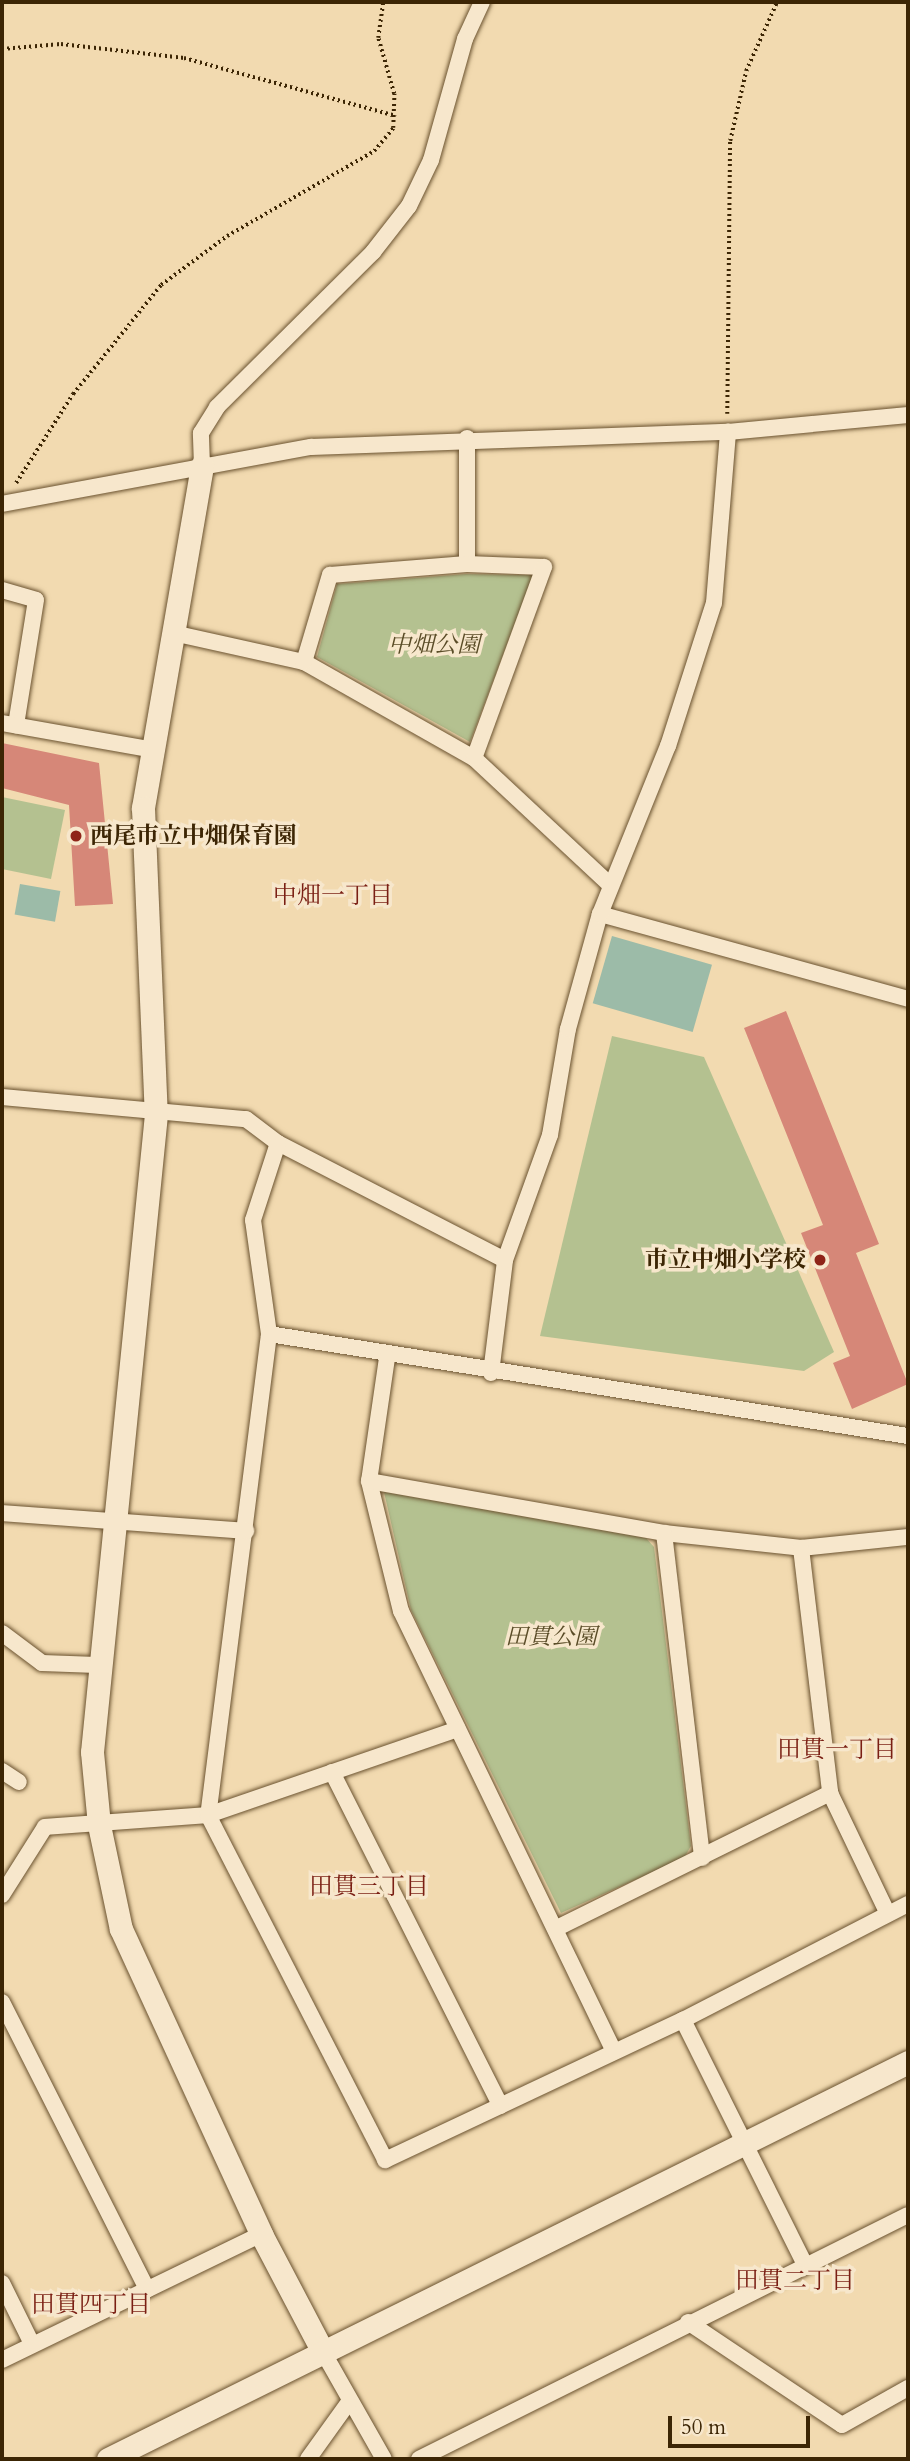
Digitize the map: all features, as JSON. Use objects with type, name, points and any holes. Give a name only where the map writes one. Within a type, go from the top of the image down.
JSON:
[{"type":"street","points":[[384,2459],[349,2402],[261,2234],[121,1929],[99,1825],[92,1752],[110,1520],[156,1114],[143,808],[202,466],[201,433],[217,407],[373,252],[409,206],[431,160],[465,40],[482,2]]},
{"type":"street","points":[[2,505],[311,447],[467,438],[728,432],[908,415]]},
{"type":"street","points":[[491,1373],[505,1260],[550,1135],[568,1029],[600,914],[609,884],[668,746],[714,603],[728,432]]},
{"type":"street","points":[[467,438],[467,564]]},
{"type":"street","points":[[304,662],[330,575],[467,564],[544,568],[474,758]]},
{"type":"street","points":[[2,590],[36,600],[9,724],[153,750]]},
{"type":"street","points":[[173,633],[304,662],[474,758],[609,884]]},
{"type":"street","points":[[600,914],[908,999]]},
{"type":"street","points":[[2,1097],[156,1114],[246,1119],[278,1143],[505,1260]]},
{"type":"street","points":[[278,1143],[253,1220],[269,1334],[208,1815],[385,2160],[613,2050],[682,2020],[908,1904]]},
{"type":"street","points":[[269,1334],[387,1358],[908,1436]]},
{"type":"street","points":[[387,1358],[369,1481],[401,1611],[557,1928],[613,2050]]},
{"type":"street","points":[[369,1481],[664,1533],[801,1548],[908,1536]]},
{"type":"street","points":[[2,1513],[246,1531]]},
{"type":"street","points":[[664,1533],[702,1858]]},
{"type":"street","points":[[801,1548],[830,1793],[888,1914]]},
{"type":"street","points":[[2,1633],[41,1662],[97,1665]]},
{"type":"street","points":[[2,1895],[46,1827],[208,1815],[458,1729]]},
{"type":"street","points":[[2,1771],[19,1782]]},
{"type":"street","points":[[332,1772],[501,2106]]},
{"type":"street","points":[[557,1928],[830,1793]]},
{"type":"street","points":[[2,2002],[147,2289]]},
{"type":"street","points":[[682,2020],[805,2265]]},
{"type":"street","points":[[108,2459],[741,2142],[908,2063]]},
{"type":"street","points":[[419,2459],[688,2322],[908,2215]]},
{"type":"street","points":[[2,2360],[261,2234]]},
{"type":"street","points":[[2,2283],[32,2344]]},
{"type":"street","points":[[688,2322],[842,2425],[908,2388]]},
{"type":"street","points":[[308,2459],[349,2402]]},
{"type":"path","points":[[11,488],[30,471],[73,394],[161,285],[227,236],[374,151],[396,116],[378,37],[383,2]]},
{"type":"path","points":[[728,432],[730,141],[746,71],[777,2]]},
{"type":"path","points":[[2,49],[61,44],[184,58],[396,116]]},
{"type":"green space","name":"中畑公園","points":[[466,574],[533,575],[470,742],[317,657],[337,584]]},
{"type":"green space","points":[[2,797],[65,810],[51,879],[2,869]]},
{"type":"green space","points":[[612,1036],[704,1057],[834,1352],[804,1371],[540,1336]]},
{"type":"green space","name":"田貫公園","points":[[384,1492],[646,1538],[654,1547],[691,1846],[684,1858],[561,1913],[411,1610]]},
{"type":"shaded area","points":[[20,884],[60,891],[55,922],[15,915]]},
{"type":"shaded area","points":[[612,936],[712,965],[693,1032],[593,1003]]},
{"type":"building","points":[[2,743],[99,763],[113,904],[75,906],[69,805],[2,788]]},
{"type":"building","points":[[786,1011],[879,1244],[856,1253],[908,1384],[852,1409],[833,1363],[850,1356],[801,1233],[823,1225],[744,1028]]},
{"type":"place","name":"西尾市立中畑保育園","points":[[76,836]]},
{"type":"place","name":"市立中畑小学校","points":[[820,1260]]},
{"type":"district","name":"中畑一丁目","points":[[333,896]]},
{"type":"district","name":"田貫一丁目","points":[[837,1750]]},
{"type":"district","name":"田貫三丁目","points":[[369,1887]]},
{"type":"district","name":"田貫二丁目","points":[[795,2281]]},
{"type":"district","name":"田貫四丁目","points":[[91,2305]]}]
